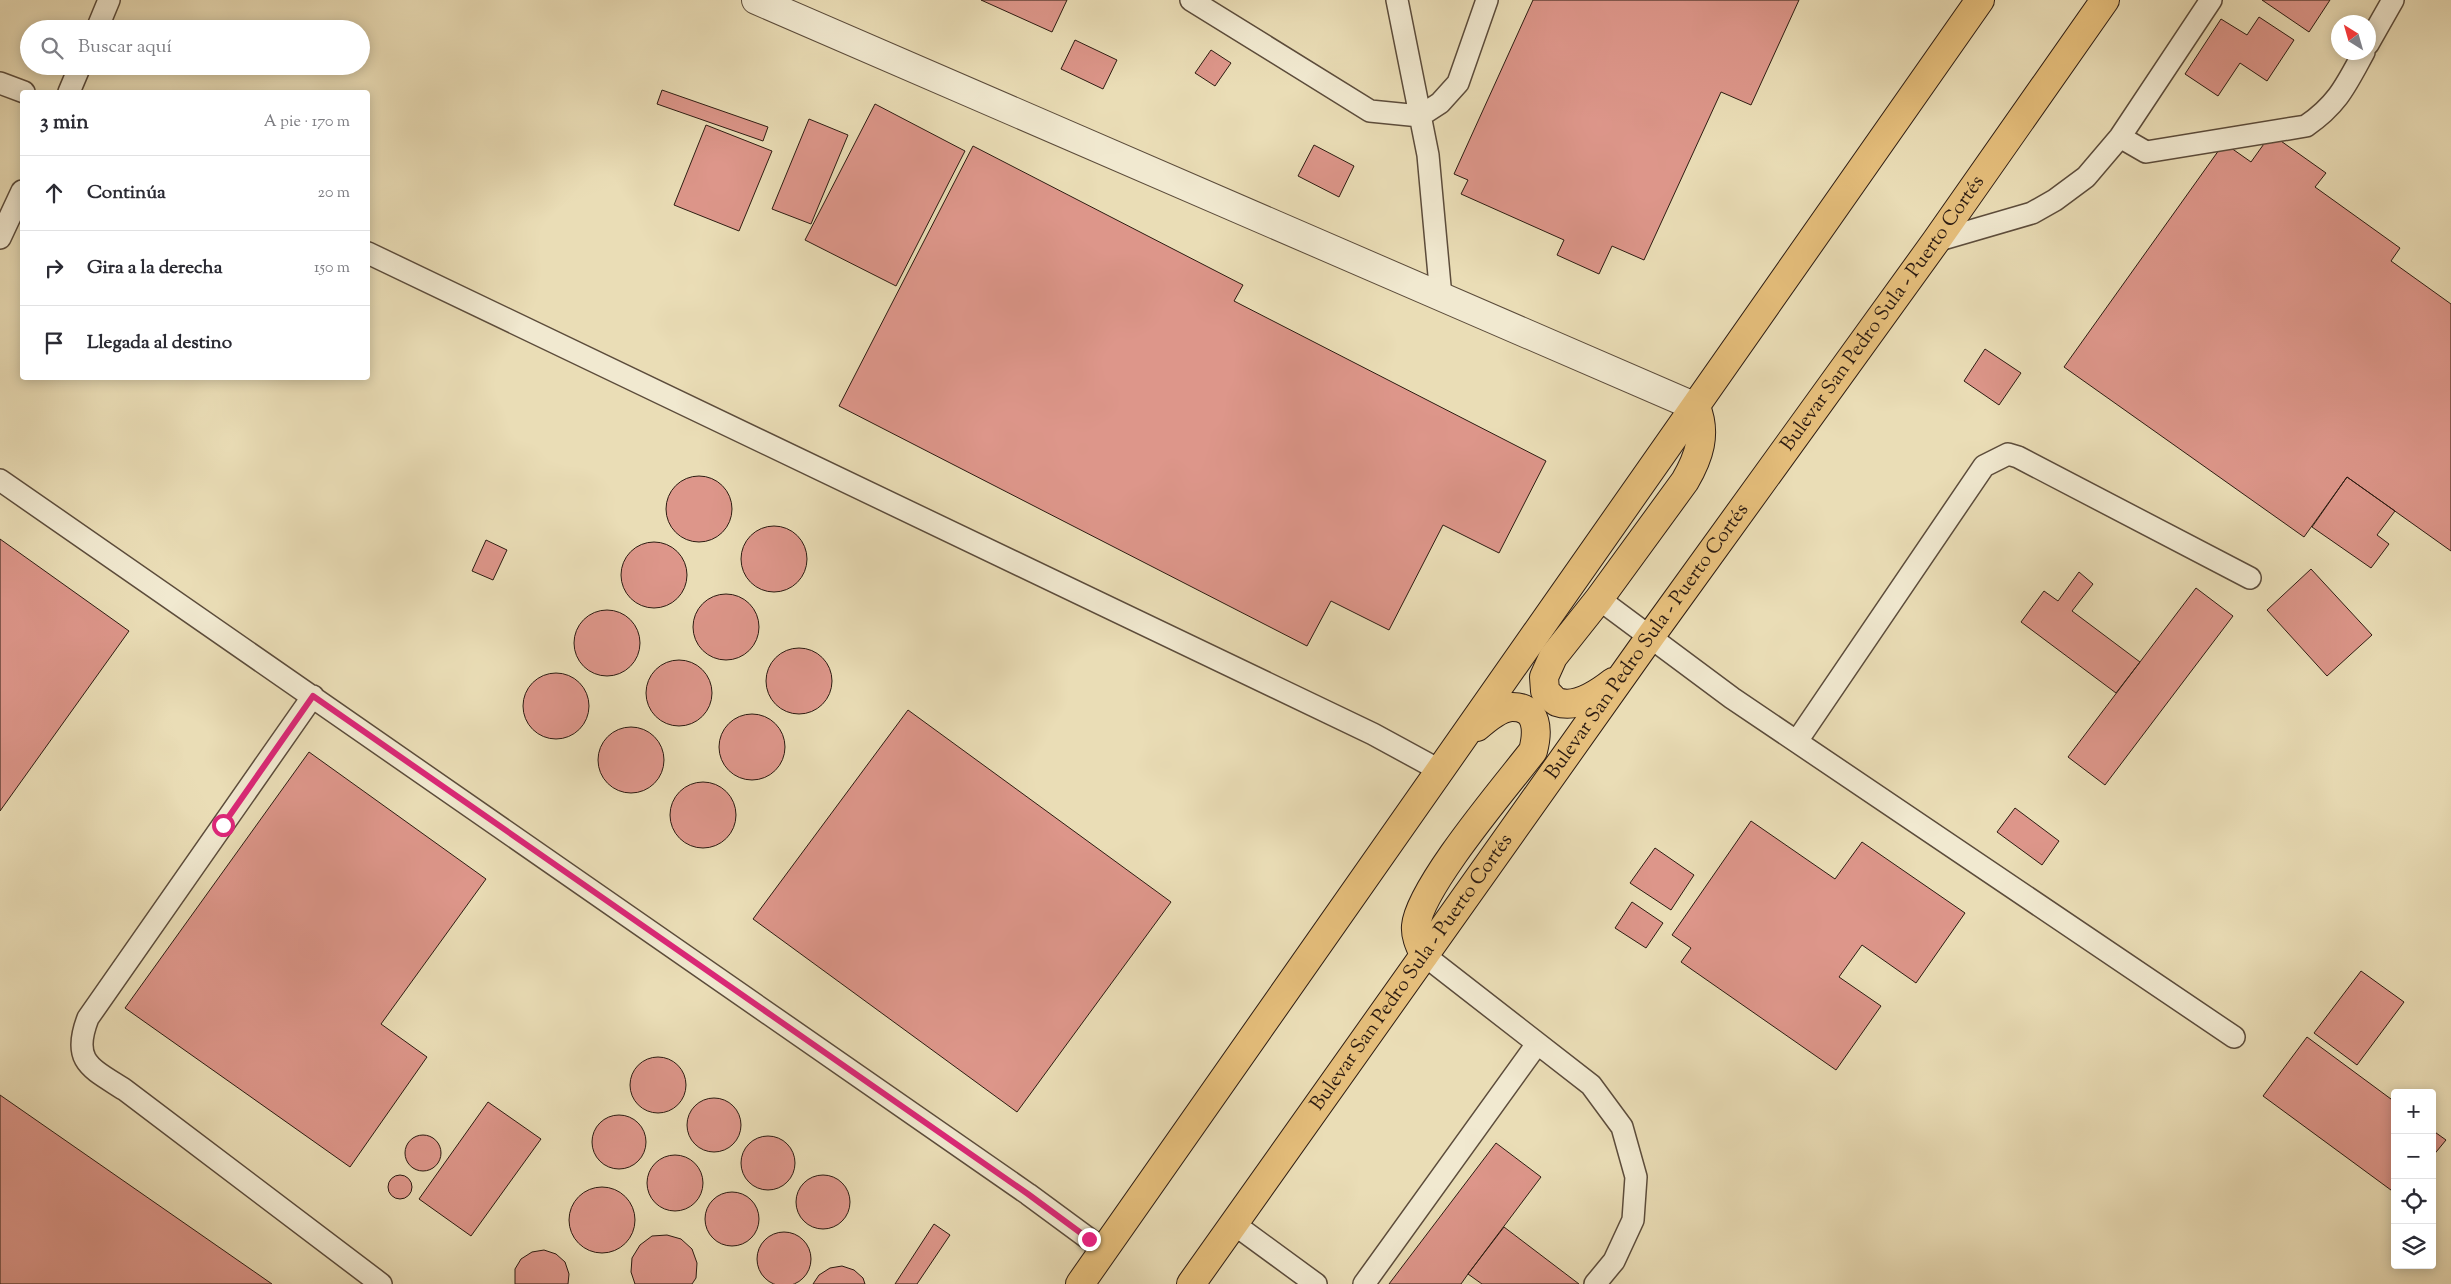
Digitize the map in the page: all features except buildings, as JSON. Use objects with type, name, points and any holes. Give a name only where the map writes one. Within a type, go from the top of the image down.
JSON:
[{"type":"highway","points":[[1080,1284],[1980,0]]},
{"type":"highway","name":"Bulevar San Pedro Sula - Puerto Cortés","points":[[1191,1284],[1650,637],[1936,241],[2105,0]]},
{"type":"highway","points":[[1626,671],[1589,699],[1574,703],[1556,702],[1545,691],[1544,677],[1553,656],[1599,599],[1686,481],[1696,463],[1701,445],[1702,430],[1696,407]]},
{"type":"highway","points":[[1424,956],[1418,940],[1416,927],[1426,899],[1441,872],[1533,751],[1538,734],[1535,721],[1525,710],[1510,707],[1494,714],[1461,743]]},
{"type":"street","points":[[756,0],[1696,407]]},
{"type":"lane","points":[[101,20],[109,0]]},
{"type":"lane","points":[[1191,0],[1370,110],[1420,116],[1440,103],[1458,83],[1486,0]]},
{"type":"lane","points":[[1397,0],[1428,155],[1441,297]]},
{"type":"lane","points":[[1936,241],[2032,214],[2086,177],[2120,137],[2211,0]]},
{"type":"lane","points":[[2376,30],[2393,0]]},
{"type":"lane","points":[[2120,137],[2146,152],[2306,126],[2323,114],[2338,99],[2360,60]]},
{"type":"lane","points":[[70,90],[76,75]]},
{"type":"lane","points":[[0,83],[20,90]]},
{"type":"lane","points":[[0,238],[20,195]]},
{"type":"lane","points":[[370,254],[1373,734],[1440,771]]},
{"type":"lane","points":[[1797,742],[1984,466],[2008,454],[2018,456],[2250,578]]},
{"type":"lane","points":[[0,480],[1028,1194],[1104,1250]]},
{"type":"lane","points":[[1599,599],[1797,742],[2234,1037]]},
{"type":"lane","points":[[313,696],[88,1018],[81,1036],[82,1054],[92,1068],[125,1090],[381,1284]]},
{"type":"lane","points":[[1424,956],[1591,1085],[1622,1127],[1636,1177],[1632,1220],[1614,1261],[1595,1284]]},
{"type":"lane","points":[[1364,1284],[1537,1044]]},
{"type":"lane","points":[[1234,1224],[1316,1284]]},
{"type":"route","points":[[223,825],[313,696],[1028,1194],[1089,1239]]}]
